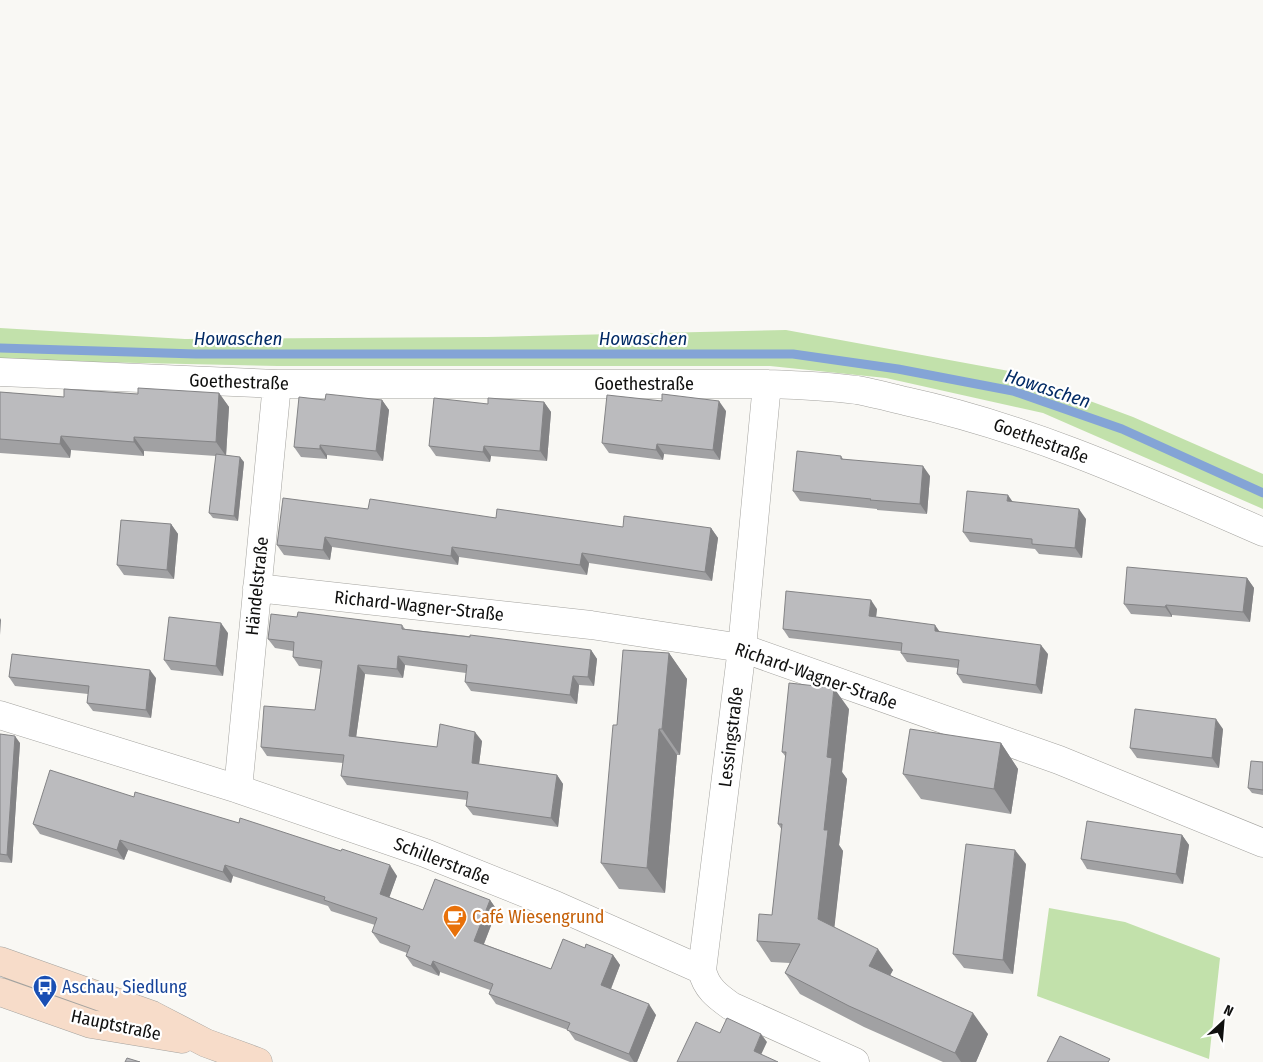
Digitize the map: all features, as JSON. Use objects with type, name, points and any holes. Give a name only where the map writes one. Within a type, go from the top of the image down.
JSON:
[{"type":"main road","name":"Hauptstraße","points":[[0,961],[152,1015],[206,1042],[258,1062]]},
{"type":"main road","name":"Hauptstraße","points":[[0,992],[91,1024],[206,1042]]},
{"type":"street","name":"Goethestraße","points":[[0,372],[277,384],[767,384],[858,390],[927,405],[986,421],[1083,456],[1263,532]]},
{"type":"street","name":"Händelstraße","points":[[238,788],[277,384]]},
{"type":"street","name":"Lessingstraße","points":[[702,970],[742,648],[767,384]]},
{"type":"street","name":"Richard-Wagner-Straße","points":[[257,588],[591,626],[742,648],[1059,760],[1263,843]]},
{"type":"street","name":"Schillerstraße","points":[[0,715],[238,788],[425,854],[555,906],[702,970]]},
{"type":"street","points":[[702,970],[704,980],[715,994],[731,1006],[855,1062]]},
{"type":"green space","points":[[0,328],[185,339],[487,337],[786,330],[1009,371],[1133,417],[1263,474],[1263,509],[1043,413],[886,378],[770,366],[278,366],[0,360]]},
{"type":"green space","points":[[1049,908],[1125,922],[1220,958],[1209,1059],[1037,996]]},
{"type":"building","points":[[138,388],[219,393],[216,442],[134,437],[134,442],[61,436],[60,444],[0,439],[0,392],[64,397],[64,389],[138,394]]},
{"type":"building","points":[[326,394],[382,400],[376,451],[320,445],[320,449],[294,447],[299,397],[325,400]]},
{"type":"building","points":[[662,394],[719,401],[713,450],[657,444],[656,450],[602,443],[607,395],[662,401]]},
{"type":"building","points":[[434,398],[488,404],[488,398],[544,402],[540,451],[484,446],[483,452],[429,446]]},
{"type":"building","points":[[797,451],[841,456],[841,459],[923,466],[920,504],[793,491]]},
{"type":"building","points":[[216,454],[240,457],[234,516],[209,513]]},
{"type":"building","points":[[967,491],[1008,495],[1007,501],[1079,509],[1075,548],[1032,544],[1032,539],[963,532]]},
{"type":"building","points":[[283,498],[368,509],[370,499],[496,518],[497,509],[623,527],[624,516],[711,528],[705,572],[582,553],[580,565],[452,547],[451,556],[325,537],[323,550],[277,545]]},
{"type":"building","points":[[121,520],[171,524],[167,570],[117,565]]},
{"type":"building","points":[[1127,567],[1247,578],[1243,612],[1166,605],[1165,607],[1124,604]]},
{"type":"building","points":[[786,591],[871,600],[869,616],[935,625],[935,631],[1041,645],[1036,685],[957,674],[959,660],[901,653],[902,643],[783,629]]},
{"type":"building","points":[[298,612],[402,625],[402,629],[470,637],[470,635],[591,650],[588,677],[573,676],[570,695],[465,682],[467,665],[398,656],[397,669],[358,665],[349,736],[437,747],[440,724],[475,732],[472,763],[557,775],[551,818],[466,806],[468,792],[341,776],[344,755],[261,747],[264,706],[315,710],[322,661],[293,657],[294,642],[268,639],[271,614],[297,617]]},
{"type":"building","points":[[169,617],[221,623],[216,666],[164,660]]},
{"type":"building","points":[[623,650],[669,653],[662,729],[659,729],[647,868],[601,863],[613,725],[617,725]]},
{"type":"building","points":[[12,654],[150,670],[146,710],[87,703],[89,686],[9,677]]},
{"type":"building","points":[[789,683],[834,688],[827,757],[832,758],[824,830],[828,830],[818,919],[878,949],[869,966],[973,1013],[955,1053],[849,1006],[785,973],[800,944],[757,941],[759,914],[772,915],[782,824],[778,824],[786,752],[782,752]]},
{"type":"building","points":[[1135,709],[1216,719],[1212,758],[1130,748]]},
{"type":"building","points":[[910,729],[1001,743],[994,789],[903,774]]},
{"type":"building","points":[[0,734],[15,736],[7,855],[0,854]]},
{"type":"building","points":[[1251,761],[1263,762],[1263,790],[1248,788]]},
{"type":"building","points":[[50,770],[134,797],[135,792],[239,823],[240,818],[390,865],[380,894],[423,910],[435,879],[490,900],[474,941],[551,969],[563,939],[585,948],[586,944],[613,955],[601,985],[649,1004],[629,1054],[567,1030],[570,1023],[489,994],[493,984],[433,961],[431,966],[406,956],[410,946],[372,932],[377,918],[324,900],[325,897],[225,865],[223,872],[120,840],[117,850],[33,824]]},
{"type":"building","points":[[1087,821],[1182,835],[1176,874],[1081,859]]},
{"type":"building","points":[[966,844],[1015,850],[1003,960],[953,954]]},
{"type":"building","points":[[727,1018],[761,1034],[754,1051],[778,1062],[677,1062],[696,1022],[720,1033]]},
{"type":"building","points":[[1060,1036],[1110,1059],[1108,1062],[1047,1062]]},
{"type":"building","points":[[127,1058],[140,1062],[125,1062]]},
{"type":"waterway","name":"Howaschen","points":[[0,348],[196,354],[793,354],[898,369],[1013,391],[1122,429],[1263,493]]},
{"type":"place","name":"Café Wiesengrund","points":[[455,938]]},
{"type":"place","name":"Aschau, Siedlung","points":[[45,1008]]}]
